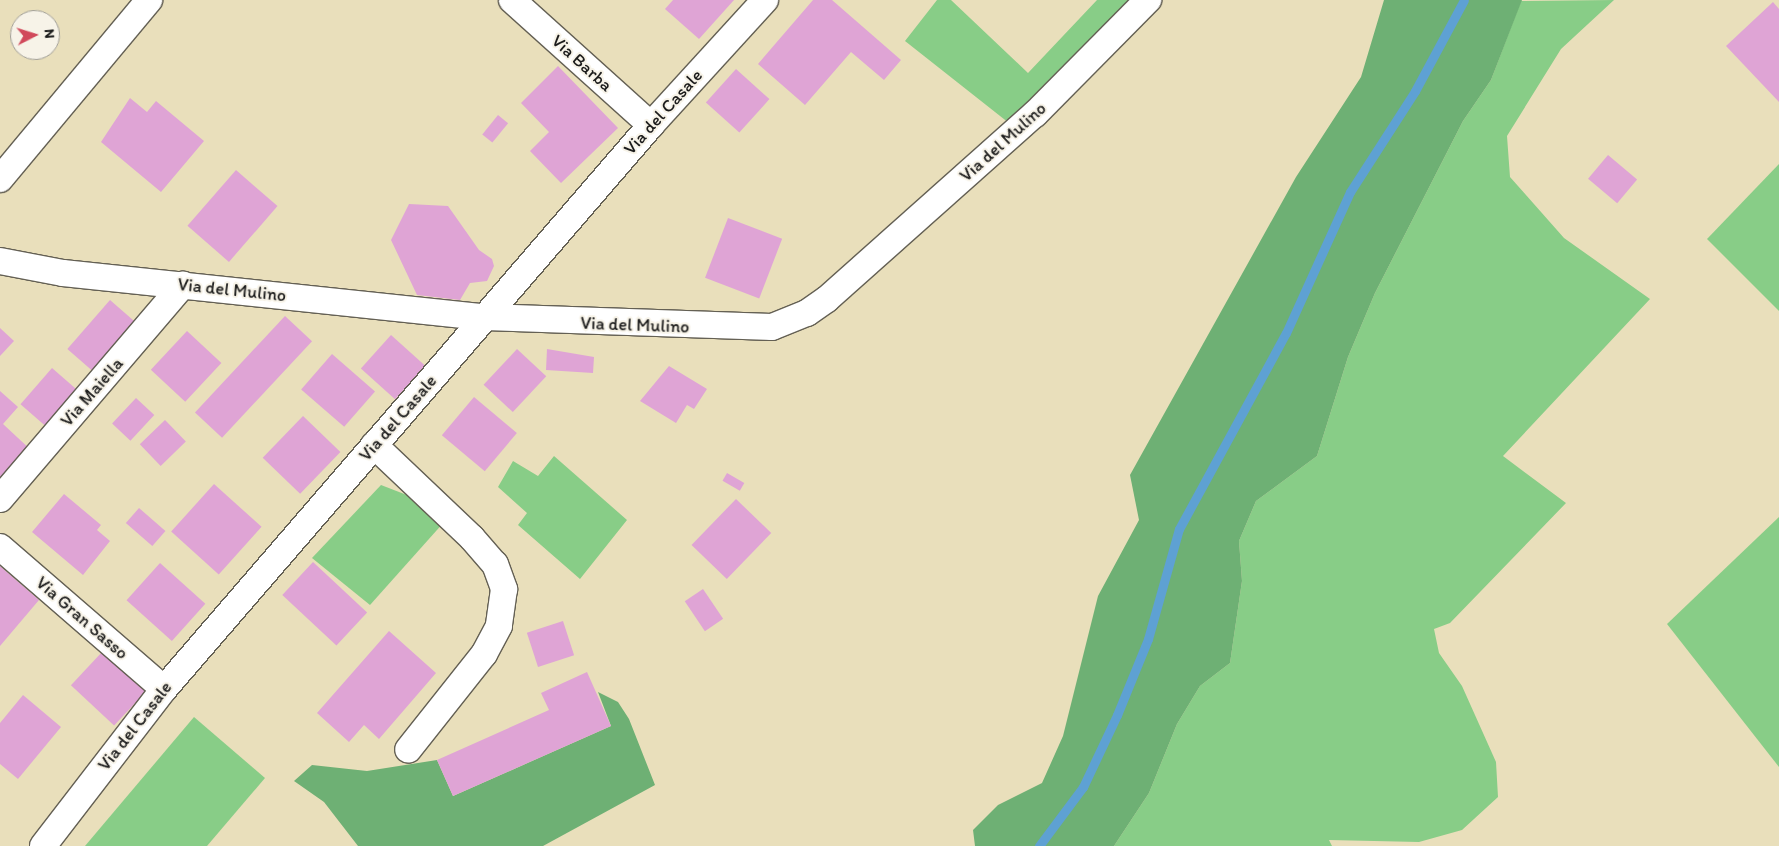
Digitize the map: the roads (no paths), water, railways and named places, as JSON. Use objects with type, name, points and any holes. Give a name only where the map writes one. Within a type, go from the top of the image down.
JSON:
[{"type":"street","points":[[0,179],[149,0]]},
{"type":"street","name":"Via Barba","points":[[512,0],[651,125]]},
{"type":"street","name":"Via del Casale","points":[[43,846],[164,689],[651,125],[765,0]]},
{"type":"street","name":"Via del Mulino","points":[[0,261],[183,285],[485,317],[756,329],[800,317],[827,298],[1034,114],[1148,0]]},
{"type":"street","name":"Via Maiella","points":[[0,500],[183,285]]},
{"type":"street","points":[[374,445],[477,544],[495,564],[504,589],[499,626],[484,654],[408,750]]},
{"type":"street","name":"Via Gran Sasso","points":[[0,547],[164,689]]},
{"type":"waterway","points":[[1039,846],[1083,787],[1117,715],[1148,639],[1179,529],[1286,333],[1350,192],[1415,91],[1464,0]]}]
